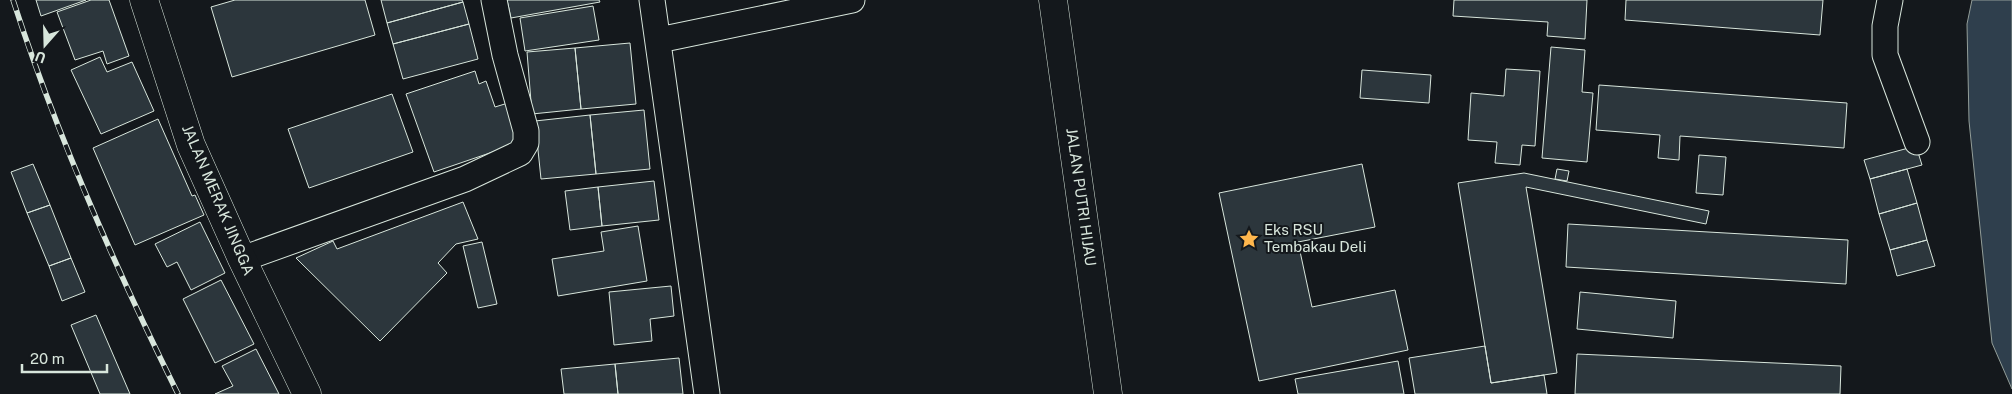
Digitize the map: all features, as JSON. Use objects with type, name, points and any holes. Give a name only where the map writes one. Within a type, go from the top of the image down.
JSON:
[{"type":"main road","name":"JALAN MERAK JINGGA","points":[[144,0],[191,145],[242,259],[307,394]]},
{"type":"main road","name":"JALAN PUTRI HIJAU","points":[[1053,0],[1108,394]]},
{"type":"street","points":[[242,259],[465,179],[520,153],[526,143],[526,131],[505,55],[494,0]]},
{"type":"street","points":[[652,0],[707,394]]},
{"type":"street","points":[[659,40],[852,0]]},
{"type":"street","points":[[1890,0],[1885,26],[1885,55],[1917,142]]},
{"type":"water","points":[[1972,0],[2012,0],[2012,389],[1992,343],[1969,121],[1967,24]]},
{"type":"building","points":[[36,0],[86,0],[41,16]]},
{"type":"building","points":[[91,0],[109,0],[129,56],[107,64],[103,51],[75,60],[57,12]]},
{"type":"building","points":[[235,0],[365,0],[375,35],[232,77],[211,7]]},
{"type":"building","points":[[381,0],[462,0],[463,2],[387,23]]},
{"type":"building","points":[[507,0],[599,0],[600,2],[511,18]]},
{"type":"building","points":[[1454,0],[1587,0],[1585,39],[1547,36],[1548,22],[1453,16]]},
{"type":"building","points":[[1626,0],[1823,0],[1820,35],[1625,20]]},
{"type":"building","points":[[463,2],[469,24],[393,44],[387,23]]},
{"type":"building","points":[[593,6],[599,40],[525,51],[520,18]]},
{"type":"building","points":[[469,24],[478,59],[403,79],[393,44]]},
{"type":"building","points":[[630,43],[636,104],[581,109],[575,48]]},
{"type":"building","points":[[1551,47],[1585,50],[1582,92],[1593,93],[1587,162],[1542,158]]},
{"type":"building","points":[[575,48],[581,109],[532,114],[527,52]]},
{"type":"building","points":[[100,57],[107,72],[132,62],[154,111],[101,134],[71,70]]},
{"type":"building","points":[[1506,69],[1540,71],[1535,146],[1522,145],[1520,165],[1495,163],[1497,142],[1468,140],[1471,93],[1504,96]]},
{"type":"building","points":[[1362,70],[1431,75],[1429,103],[1360,98]]},
{"type":"building","points":[[475,71],[479,84],[486,81],[495,107],[508,103],[522,142],[434,172],[406,94]]},
{"type":"building","points":[[1599,85],[1847,103],[1844,148],[1680,136],[1679,160],[1658,158],[1660,135],[1596,130]]},
{"type":"building","points":[[392,94],[413,152],[309,188],[288,129]]},
{"type":"building","points":[[644,110],[650,169],[596,174],[590,115]]},
{"type":"building","points":[[590,115],[596,174],[541,179],[535,121]]},
{"type":"building","points":[[158,119],[192,196],[195,195],[204,215],[135,245],[93,148]]},
{"type":"building","points":[[1916,146],[1922,165],[1870,179],[1864,160]]},
{"type":"building","points":[[1699,155],[1726,157],[1723,195],[1696,193]]},
{"type":"building","points":[[33,164],[50,205],[27,213],[11,172]]},
{"type":"building","points":[[1362,164],[1375,227],[1298,242],[1312,307],[1395,290],[1408,350],[1259,381],[1219,193]]},
{"type":"building","points":[[1557,169],[1569,171],[1567,181],[1555,179]]},
{"type":"building","points":[[1907,169],[1917,203],[1879,214],[1870,179]]},
{"type":"building","points":[[1524,173],[1709,211],[1706,224],[1526,187],[1557,373],[1491,383],[1458,183]]},
{"type":"building","points":[[654,181],[659,220],[602,226],[598,187]]},
{"type":"building","points":[[598,187],[602,226],[570,230],[565,191]]},
{"type":"building","points":[[463,202],[478,239],[456,244],[438,263],[447,273],[380,341],[296,258],[333,241],[337,249]]},
{"type":"building","points":[[1917,203],[1927,240],[1890,250],[1879,214]]},
{"type":"building","points":[[50,205],[71,258],[49,266],[27,213]]},
{"type":"building","points":[[200,222],[225,273],[191,290],[177,262],[167,267],[155,244]]},
{"type":"building","points":[[1568,224],[1848,240],[1846,284],[1566,267]]},
{"type":"building","points":[[638,226],[647,281],[558,296],[552,259],[604,251],[601,232]]},
{"type":"building","points":[[1927,240],[1935,266],[1897,276],[1890,250]]},
{"type":"building","points":[[482,242],[497,304],[478,308],[463,246]]},
{"type":"building","points":[[71,258],[85,292],[62,301],[49,266]]},
{"type":"building","points":[[221,280],[254,344],[215,363],[183,299]]},
{"type":"building","points":[[671,286],[674,316],[650,319],[652,341],[614,345],[609,292]]},
{"type":"building","points":[[1580,292],[1676,301],[1673,338],[1577,329]]},
{"type":"building","points":[[96,315],[130,394],[100,394],[71,325]]},
{"type":"building","points":[[1485,346],[1491,383],[1544,375],[1547,394],[1415,394],[1409,358]]},
{"type":"building","points":[[256,349],[279,394],[215,394],[233,386],[222,366]]},
{"type":"building","points":[[1577,354],[1841,366],[1840,394],[1575,394]]},
{"type":"building","points":[[679,358],[683,394],[618,394],[615,364]]},
{"type":"building","points":[[1398,361],[1404,394],[1298,394],[1295,379]]},
{"type":"building","points":[[615,364],[618,394],[564,394],[561,369]]},
{"type":"railway","points":[[13,0],[48,101],[88,200],[178,394]]},
{"type":"place","name":"Eks RSU Tembakau Deli","points":[[1249,239]]}]
